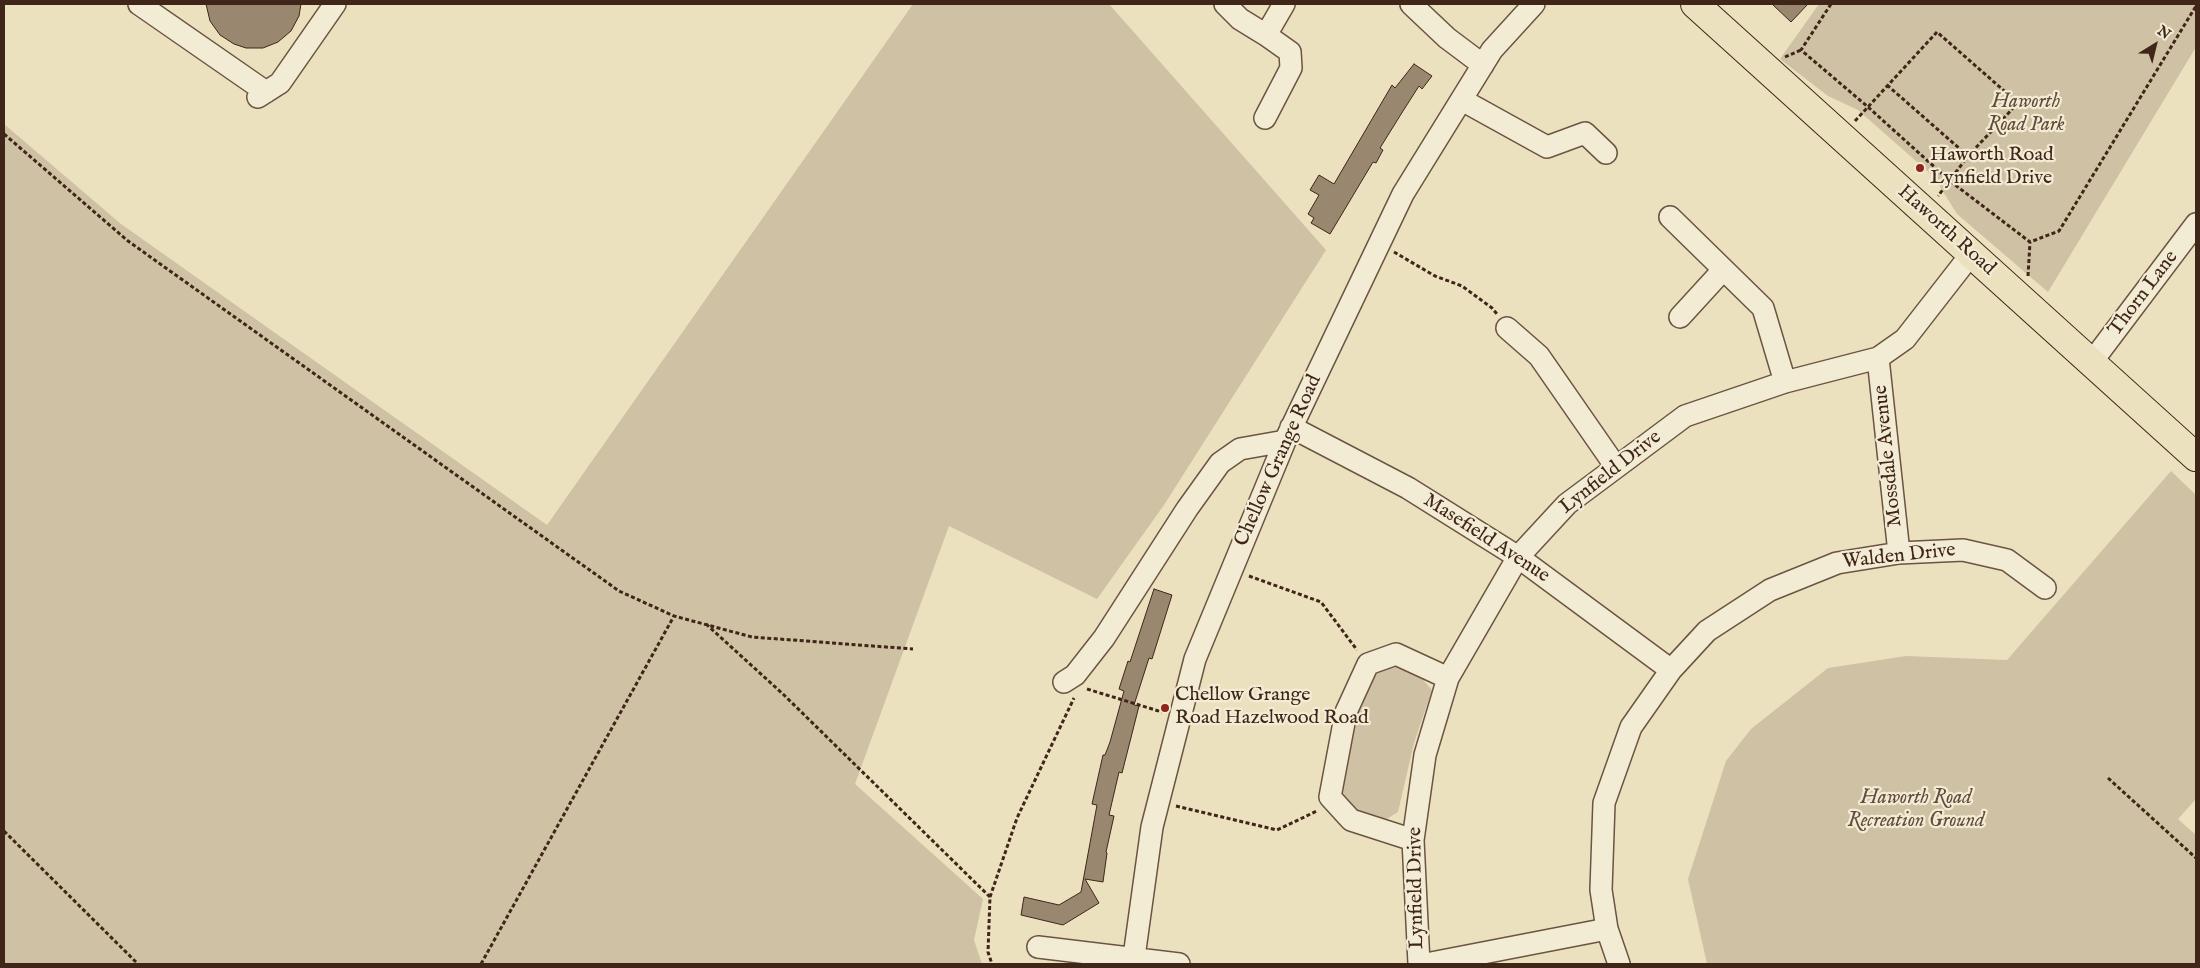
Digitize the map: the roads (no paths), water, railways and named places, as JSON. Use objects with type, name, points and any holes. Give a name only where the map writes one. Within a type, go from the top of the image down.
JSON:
[{"type":"main road","name":"Haworth Road","points":[[1695,4],[1786,84],[1841,137],[1972,253],[2196,457]]},
{"type":"street","points":[[139,4],[262,95],[280,83],[335,4]]},
{"type":"street","points":[[1225,4],[1240,19],[1266,34],[1290,52],[1291,68],[1265,118]]},
{"type":"street","points":[[1266,34],[1284,4]]},
{"type":"street","points":[[1411,4],[1442,34],[1483,65]]},
{"type":"street","name":"Chellow Grange Road","points":[[1134,961],[1152,827],[1194,659],[1288,434],[1403,194],[1492,50],[1534,4]]},
{"type":"street","points":[[1462,100],[1547,147],[1585,133],[1606,153]]},
{"type":"street","points":[[1670,217],[1763,308],[1784,382]]},
{"type":"street","name":"Thorn Lane","points":[[2091,363],[2196,224]]},
{"type":"street","name":"Lynfield Drive","points":[[1419,964],[1413,840],[1425,755],[1448,678],[1518,557],[1567,504],[1685,416],[1784,382],[1878,358],[1905,339],[1972,253]]},
{"type":"street","points":[[1680,317],[1723,270]]},
{"type":"street","points":[[1508,328],[1540,356],[1616,467]]},
{"type":"street","name":"Mossdale Avenue","points":[[1878,358],[1899,554]]},
{"type":"street","points":[[1072,684],[1075,675],[1104,638],[1187,509],[1220,463],[1240,449],[1288,434]]},
{"type":"street","name":"Masefield Avenue","points":[[1288,434],[1408,488],[1518,557],[1671,670]]},
{"type":"street","name":"Walden Drive","points":[[1620,964],[1607,929],[1601,890],[1604,803],[1631,727],[1671,670],[1707,631],[1770,590],[1837,563],[1899,554],[1963,550],[2007,560],[2045,588]]},
{"type":"street","points":[[1413,840],[1351,820],[1330,798],[1346,712],[1368,664],[1396,654],[1448,678]]},
{"type":"street","points":[[1426,964],[1607,929]]},
{"type":"street","points":[[1038,947],[1134,961],[1179,964]]},
{"type":"place","name":"Haworth Road Lynfield Drive","points":[[1920,168]]},
{"type":"place","name":"Chellow Grange Road Hazelwood Road","points":[[1165,708]]},
{"type":"park label","name":"Haworth Road Park","points":[[2026,114]]},
{"type":"park label","name":"Haworth Road Recreation Ground","points":[[1916,810]]}]
